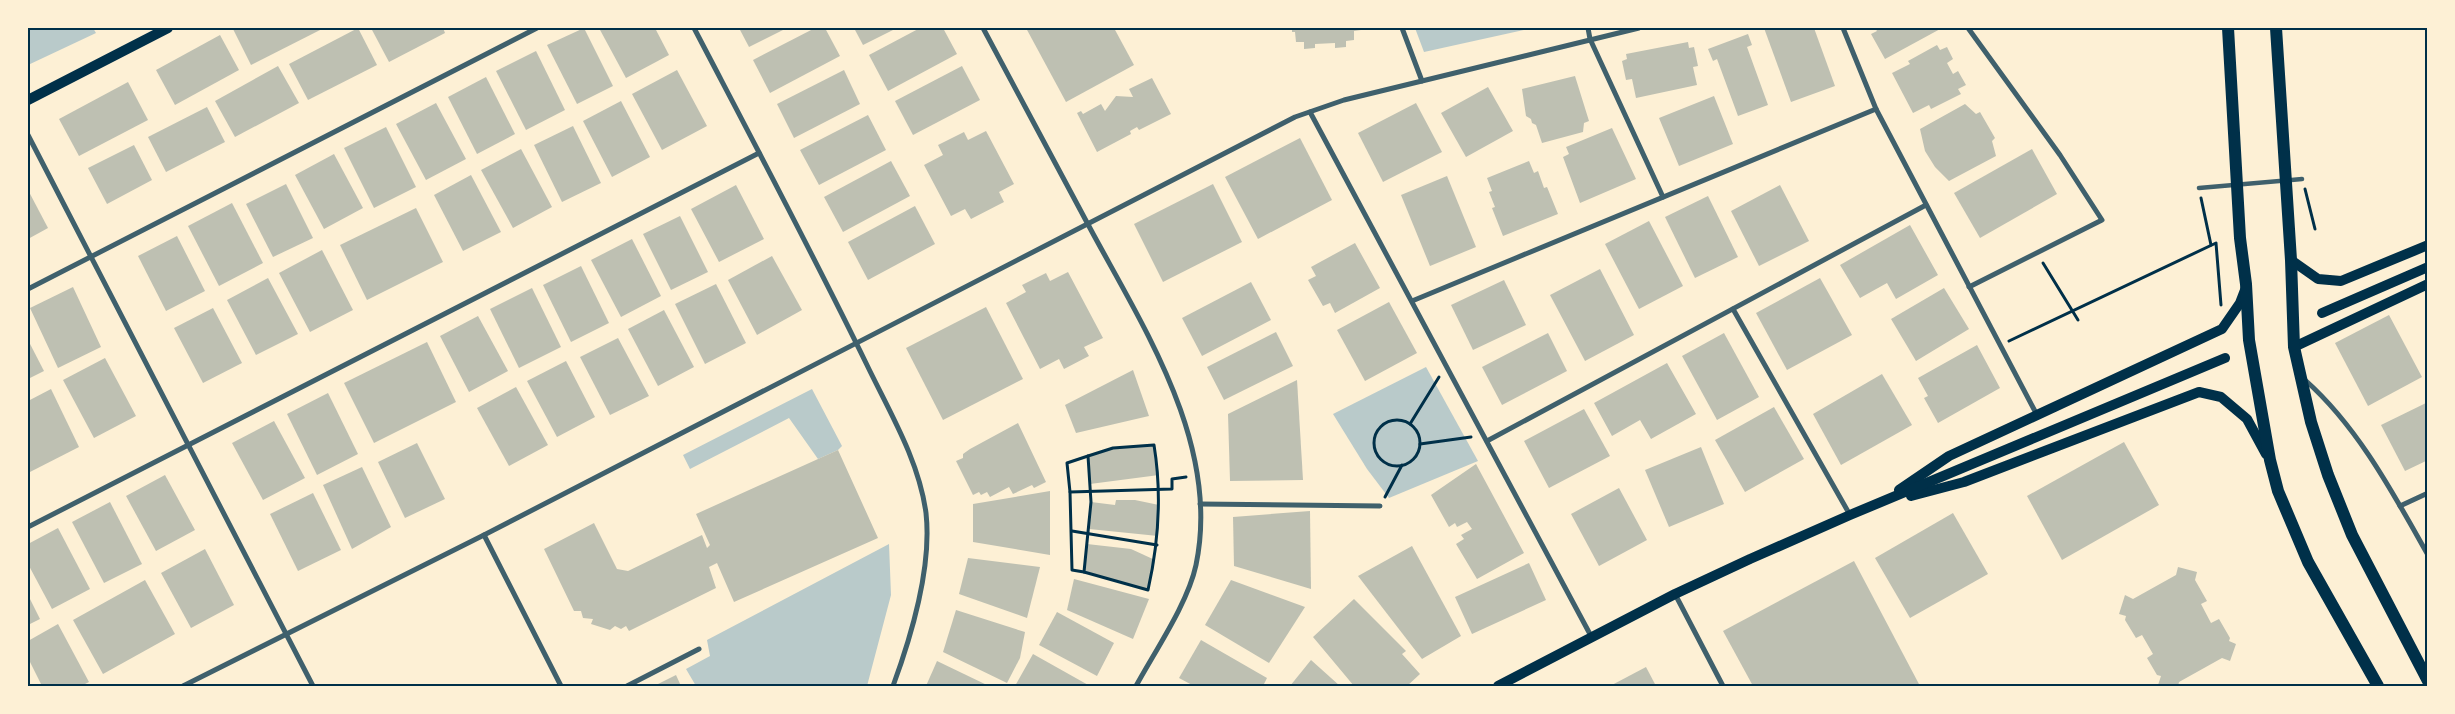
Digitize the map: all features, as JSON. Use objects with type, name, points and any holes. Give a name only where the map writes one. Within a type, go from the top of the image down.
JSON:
[{"type":"main road","points":[[28,100],[168,28]]},
{"type":"main road","points":[[2228,28],[2240,238],[2246,284],[2249,340],[2270,460],[2278,491],[2308,562],[2378,686]]},
{"type":"main road","points":[[2276,28],[2291,260],[2294,347],[2300,376],[2311,422],[2341,509],[2379,590],[2428,681]]},
{"type":"main road","points":[[2291,260],[2318,279],[2341,281],[2428,245]]},
{"type":"main road","points":[[2322,313],[2428,267]]},
{"type":"main road","points":[[1879,504],[1949,456],[2222,329],[2240,303],[2246,284]]},
{"type":"main road","points":[[2294,347],[2428,284]]},
{"type":"main road","points":[[1498,686],[1675,594],[1850,515],[2224,358]]},
{"type":"main road","points":[[1879,504],[1964,482],[2198,392],[2221,397],[2247,419],[2270,460]]},
{"type":"street","points":[[28,289],[537,28]]},
{"type":"street","points":[[694,28],[856,342],[912,460],[926,516],[926,546],[921,583],[902,663],[893,686]]},
{"type":"street","points":[[982,28],[1088,223],[1171,382],[1188,432],[1200,504],[1199,548],[1192,580],[1136,686]]},
{"type":"street","points":[[1402,28],[1422,81]]},
{"type":"street","points":[[1588,28],[1590,39],[1663,197]]},
{"type":"street","points":[[183,686],[484,535],[1261,133],[1310,112],[1422,81],[1639,28]]},
{"type":"street","points":[[1842,28],[1876,109],[2036,415]]},
{"type":"street","points":[[1968,28],[2060,156],[2102,220],[1969,287]]},
{"type":"street","points":[[1412,301],[1876,109]]},
{"type":"street","points":[[1310,112],[1591,636]]},
{"type":"street","points":[[28,135],[313,686]]},
{"type":"street","points":[[28,527],[759,153]]},
{"type":"street","points":[[2199,188],[2302,180]]},
{"type":"street","points":[[1488,441],[1926,205]]},
{"type":"street","points":[[1733,309],[1850,515]]},
{"type":"street","points":[[2300,376],[2329,401],[2349,426],[2400,506],[2428,555]]},
{"type":"street","points":[[2400,506],[2428,493]]},
{"type":"street","points":[[1200,504],[1380,506]]},
{"type":"street","points":[[484,535],[561,686]]},
{"type":"street","points":[[1675,594],[1723,686]]},
{"type":"street","points":[[627,686],[699,649]]},
{"type":"path","points":[[2302,180],[2315,229]]},
{"type":"path","points":[[2199,188],[2211,245]]},
{"type":"path","points":[[2000,345],[2216,243],[2221,312]]},
{"type":"path","points":[[2036,252],[2078,320]]},
{"type":"path","points":[[1410,424],[1446,365]]},
{"type":"path","points":[[1400,420],[1410,424],[1418,432],[1420,444],[1417,454],[1412,460],[1402,465],[1391,465],[1384,462],[1378,456],[1374,442],[1379,428],[1385,423],[1400,420]]},
{"type":"path","points":[[1420,444],[1484,436]]},
{"type":"path","points":[[1154,445],[1159,489],[1157,545],[1148,590],[1072,570],[1072,531],[1067,463],[1088,456],[1113,448],[1154,445]]},
{"type":"path","points":[[1084,572],[1091,491],[1088,456]]},
{"type":"path","points":[[1380,506],[1402,465]]},
{"type":"path","points":[[1070,492],[1172,489],[1172,479],[1196,476]]},
{"type":"path","points":[[1072,531],[1157,545]]},
{"type":"shaded area","points":[[28,28],[93,28],[96,33],[28,65]]},
{"type":"shaded area","points":[[1415,28],[1533,28],[1424,52]]},
{"type":"shaded area","points":[[1426,367],[1478,461],[1389,498],[1367,469],[1333,414]]},
{"type":"shaded area","points":[[812,389],[842,446],[838,450],[818,459],[789,418],[690,469],[683,455]]},
{"type":"shaded area","points":[[889,544],[891,595],[867,686],[696,686],[686,669],[710,656],[707,640]]},
{"type":"building","points":[[324,28],[251,65],[233,29]]},
{"type":"building","points":[[358,28],[377,65],[308,100],[289,64]]},
{"type":"building","points":[[371,28],[443,28],[445,33],[389,62]]},
{"type":"building","points":[[584,28],[613,86],[577,104],[547,45]]},
{"type":"building","points":[[599,28],[655,28],[669,55],[626,78]]},
{"type":"building","points":[[739,28],[787,28],[749,47]]},
{"type":"building","points":[[815,28],[825,28],[840,56],[770,93],[753,60]]},
{"type":"building","points":[[854,28],[897,28],[863,45]]},
{"type":"building","points":[[920,28],[943,28],[957,54],[888,91],[869,55]]},
{"type":"building","points":[[1026,28],[1114,28],[1134,65],[1066,102]]},
{"type":"building","points":[[1292,28],[1360,28],[1361,30],[1354,31],[1354,40],[1346,41],[1346,47],[1335,48],[1335,43],[1315,44],[1315,48],[1304,49],[1304,42],[1296,42],[1295,32],[1292,32]]},
{"type":"building","points":[[1764,28],[1814,28],[1835,86],[1791,102]]},
{"type":"building","points":[[1875,28],[1942,28],[1885,59],[1871,34],[1877,31]]},
{"type":"building","points":[[1748,34],[1752,45],[1747,47],[1768,105],[1738,116],[1717,59],[1713,61],[1708,49]]},
{"type":"building","points":[[220,35],[239,70],[175,105],[156,70]]},
{"type":"building","points":[[1688,42],[1689,48],[1694,47],[1698,66],[1693,67],[1697,85],[1636,98],[1632,79],[1626,80],[1622,61],[1627,59],[1626,54]]},
{"type":"building","points":[[1937,45],[1940,50],[1947,47],[1953,59],[1947,63],[1953,74],[1958,71],[1966,85],[1958,89],[1961,94],[1931,109],[1929,105],[1913,113],[1892,73],[1910,64],[1908,61]]},
{"type":"building","points":[[536,51],[565,110],[526,130],[496,71]]},
{"type":"building","points":[[278,66],[299,103],[235,137],[215,101]]},
{"type":"building","points":[[962,66],[980,100],[913,135],[895,101]]},
{"type":"building","points":[[677,70],[707,126],[662,150],[632,94]]},
{"type":"building","points":[[844,70],[860,104],[794,138],[777,104]]},
{"type":"building","points":[[1575,76],[1589,121],[1584,123],[1583,132],[1542,143],[1536,125],[1526,116],[1522,89]]},
{"type":"building","points":[[486,77],[515,134],[477,154],[448,97]]},
{"type":"building","points":[[1152,78],[1171,114],[1139,130],[1137,127],[1130,131],[1131,134],[1097,152],[1077,113],[1081,111],[1083,114],[1101,104],[1105,111],[1116,96],[1133,97],[1129,89]]},
{"type":"building","points":[[128,82],[148,120],[79,156],[59,119]]},
{"type":"building","points":[[1488,87],[1513,131],[1466,157],[1441,113]]},
{"type":"building","points":[[1714,96],[1733,144],[1679,166],[1659,118]]},
{"type":"building","points":[[621,101],[650,157],[612,177],[583,121]]},
{"type":"building","points":[[436,103],[466,159],[426,180],[396,124]]},
{"type":"building","points":[[1416,103],[1442,152],[1383,182],[1358,133]]},
{"type":"building","points":[[1965,104],[1976,114],[1980,112],[1995,138],[1992,141],[1996,156],[1949,181],[1935,167],[1925,151],[1920,129]]},
{"type":"building","points":[[207,107],[225,142],[166,172],[148,137]]},
{"type":"building","points":[[868,115],[886,150],[819,185],[800,150]]},
{"type":"building","points":[[573,126],[601,183],[562,202],[534,145]]},
{"type":"building","points":[[386,127],[416,187],[374,208],[344,148]]},
{"type":"building","points":[[1612,128],[1636,179],[1580,203],[1563,157],[1569,154],[1566,147]]},
{"type":"building","points":[[986,131],[1014,184],[999,192],[1004,202],[971,219],[965,209],[951,216],[924,165],[943,155],[938,145],[964,132],[968,140]]},
{"type":"building","points":[[1300,138],[1332,200],[1258,239],[1225,177]]},
{"type":"building","points":[[134,145],[152,180],[107,204],[88,168]]},
{"type":"building","points":[[521,149],[552,207],[513,228],[481,170]]},
{"type":"building","points":[[2032,149],[2057,194],[1980,238],[1954,193]]},
{"type":"building","points":[[334,154],[363,208],[324,229],[295,175]]},
{"type":"building","points":[[891,161],[910,196],[843,232],[824,197]]},
{"type":"building","points":[[1529,161],[1534,173],[1538,171],[1544,188],[1547,187],[1558,214],[1503,236],[1492,208],[1495,207],[1489,192],[1492,191],[1487,178]]},
{"type":"building","points":[[471,175],[501,232],[463,251],[434,195]]},
{"type":"building","points":[[1447,176],[1476,247],[1430,266],[1401,195]]},
{"type":"building","points":[[286,184],[313,238],[273,257],[246,204]]},
{"type":"building","points":[[1213,184],[1242,242],[1163,282],[1134,224]]},
{"type":"building","points":[[736,185],[764,239],[719,262],[691,209]]},
{"type":"building","points":[[1780,185],[1809,241],[1759,266],[1731,211]]},
{"type":"building","points":[[28,190],[48,228],[28,239]]},
{"type":"building","points":[[1708,196],[1738,257],[1695,278],[1665,217]]},
{"type":"building","points":[[232,203],[263,263],[219,286],[188,226]]},
{"type":"building","points":[[915,206],[935,244],[868,280],[848,242]]},
{"type":"building","points":[[416,208],[443,262],[367,300],[340,245]]},
{"type":"building","points":[[680,216],[708,272],[671,290],[643,234]]},
{"type":"building","points":[[1649,221],[1683,286],[1639,309],[1605,244]]},
{"type":"building","points":[[1910,225],[1938,275],[1896,299],[1887,283],[1860,298],[1840,265]]},
{"type":"building","points":[[177,236],[205,291],[166,311],[138,256]]},
{"type":"building","points":[[632,239],[661,296],[621,317],[591,260]]},
{"type":"building","points":[[1355,243],[1380,288],[1335,313],[1330,303],[1323,306],[1308,280],[1316,276],[1311,267]]},
{"type":"building","points":[[322,250],[353,310],[310,332],[279,273]]},
{"type":"building","points":[[772,256],[802,310],[757,335],[728,280]]},
{"type":"building","points":[[581,266],[609,323],[571,342],[543,285]]},
{"type":"building","points":[[1600,269],[1634,335],[1585,361],[1550,295]]},
{"type":"building","points":[[1068,272],[1103,338],[1084,347],[1089,356],[1064,369],[1059,359],[1040,369],[1006,303],[1026,292],[1022,285],[1046,273],[1050,281]]},
{"type":"building","points":[[268,278],[298,334],[256,355],[227,300]]},
{"type":"building","points":[[1820,278],[1852,335],[1787,370],[1756,313]]},
{"type":"building","points":[[1504,280],[1526,325],[1473,350],[1451,305]]},
{"type":"building","points":[[1251,282],[1271,320],[1202,356],[1182,318]]},
{"type":"building","points":[[716,284],[746,343],[705,364],[675,304]]},
{"type":"building","points":[[73,287],[101,347],[58,368],[30,308]]},
{"type":"building","points":[[532,288],[561,347],[519,368],[490,309]]},
{"type":"building","points":[[1944,288],[1969,329],[1916,361],[1891,319]]},
{"type":"building","points":[[1389,302],[1417,353],[1365,381],[1337,330]]},
{"type":"building","points":[[986,307],[1023,379],[943,420],[906,348]]},
{"type":"building","points":[[213,308],[242,363],[203,383],[174,328]]},
{"type":"building","points":[[664,310],[694,367],[658,386],[628,329]]},
{"type":"building","points":[[2389,315],[2422,377],[2368,406],[2335,343]]},
{"type":"building","points":[[478,316],[508,371],[469,392],[440,336]]},
{"type":"building","points":[[1276,332],[1293,366],[1224,400],[1207,367]]},
{"type":"building","points":[[1548,333],[1567,371],[1502,405],[1482,367]]},
{"type":"building","points":[[1724,333],[1759,397],[1717,420],[1682,356]]},
{"type":"building","points":[[618,338],[649,396],[610,415],[580,357]]},
{"type":"building","points":[[28,340],[44,371],[28,379]]},
{"type":"building","points":[[427,342],[456,402],[374,443],[344,383]]},
{"type":"building","points":[[1977,345],[2000,388],[1938,423],[1924,398],[1928,396],[1918,378]]},
{"type":"building","points":[[105,358],[136,416],[94,438],[63,380]]},
{"type":"building","points":[[566,361],[595,417],[557,437],[527,381]]},
{"type":"building","points":[[1667,363],[1696,414],[1651,439],[1640,420],[1612,436],[1594,403]]},
{"type":"building","points":[[1133,370],[1149,416],[1076,433],[1065,405]]},
{"type":"building","points":[[1882,374],[1912,425],[1841,465],[1813,414]]},
{"type":"building","points":[[1297,380],[1303,480],[1230,481],[1228,414]]},
{"type":"building","points":[[516,387],[548,445],[509,466],[477,408]]},
{"type":"building","points":[[51,389],[79,447],[28,473],[28,401]]},
{"type":"building","points":[[328,393],[358,454],[317,475],[287,414]]},
{"type":"building","points":[[2428,402],[2428,460],[2405,471],[2381,425]]},
{"type":"building","points":[[1774,407],[1804,459],[1745,492],[1715,440]]},
{"type":"building","points":[[1584,409],[1610,456],[1549,488],[1524,441]]},
{"type":"building","points":[[274,421],[305,478],[263,500],[232,443]]},
{"type":"building","points":[[1018,423],[1046,482],[1034,488],[1032,485],[1013,494],[1009,487],[990,497],[987,492],[981,495],[979,492],[973,495],[956,461],[963,458],[963,454],[970,449]]},
{"type":"building","points":[[2124,442],[2159,505],[2062,560],[2027,496]]},
{"type":"building","points":[[417,443],[445,499],[405,518],[378,462]]},
{"type":"building","points":[[1154,445],[1159,475],[1090,484],[1088,456],[1113,448]]},
{"type":"building","points":[[1701,447],[1724,504],[1669,527],[1645,470]]},
{"type":"building","points":[[838,450],[878,538],[734,602],[717,563],[709,567],[716,588],[629,631],[626,626],[621,629],[615,626],[610,630],[591,624],[593,619],[583,618],[581,611],[574,611],[544,549],[594,523],[617,569],[628,571],[702,535],[707,548],[710,545],[696,514]]},
{"type":"building","points":[[1476,464],[1524,553],[1477,579],[1456,544],[1464,539],[1461,535],[1472,529],[1467,522],[1457,527],[1455,523],[1449,527],[1431,495]]},
{"type":"building","points":[[362,467],[391,527],[352,549],[323,485]]},
{"type":"building","points":[[165,475],[195,530],[156,551],[126,496]]},
{"type":"building","points":[[1619,488],[1647,540],[1599,566],[1571,514]]},
{"type":"building","points":[[1050,491],[1050,555],[973,542],[973,504]]},
{"type":"building","points":[[313,493],[341,550],[298,571],[270,514]]},
{"type":"building","points":[[1116,500],[1135,500],[1159,505],[1158,536],[1089,529],[1091,502],[1115,505]]},
{"type":"building","points":[[110,502],[142,564],[104,583],[72,522]]},
{"type":"building","points":[[1310,511],[1311,589],[1234,566],[1233,517]]},
{"type":"building","points":[[1953,513],[1988,574],[1910,618],[1875,558]]},
{"type":"building","points":[[58,528],[90,589],[52,609],[28,564],[28,544]]},
{"type":"building","points":[[1087,544],[1131,549],[1155,560],[1148,590],[1084,572]]},
{"type":"building","points":[[1412,546],[1461,636],[1422,659],[1358,576]]},
{"type":"building","points":[[205,549],[234,605],[191,628],[161,573]]},
{"type":"building","points":[[968,558],[1040,567],[1027,618],[959,594]]},
{"type":"building","points":[[1854,561],[1920,686],[1753,686],[1723,631]]},
{"type":"building","points":[[1529,563],[1546,600],[1472,634],[1455,597]]},
{"type":"building","points":[[2178,567],[2197,572],[2195,580],[2207,601],[2201,604],[2211,623],[2219,619],[2230,638],[2229,641],[2236,644],[2230,661],[2222,658],[2179,682],[2178,686],[2162,686],[2158,685],[2161,676],[2157,675],[2147,658],[2153,654],[2142,635],[2136,638],[2125,620],[2126,616],[2119,614],[2125,595],[2133,599],[2176,575]]},
{"type":"building","points":[[1074,579],[1149,599],[1133,639],[1067,610]]},
{"type":"building","points":[[145,580],[175,634],[103,674],[73,620]]},
{"type":"building","points":[[1231,580],[1305,607],[1269,663],[1205,625]]},
{"type":"building","points":[[28,595],[40,619],[28,625]]},
{"type":"building","points":[[1354,599],[1406,651],[1402,654],[1420,674],[1407,686],[1354,686],[1313,637]]},
{"type":"building","points":[[956,610],[1025,632],[1020,658],[1007,683],[943,652]]},
{"type":"building","points":[[1057,612],[1114,643],[1097,676],[1039,645]]},
{"type":"building","points":[[58,624],[89,682],[81,686],[42,686],[28,658],[28,641]]},
{"type":"building","points":[[1201,640],[1267,678],[1263,686],[1194,686],[1179,678]]},
{"type":"building","points":[[1033,654],[1090,686],[1015,686]]},
{"type":"building","points":[[1311,660],[1340,686],[1290,686]]},
{"type":"building","points":[[937,661],[989,686],[926,686]]},
{"type":"building","points":[[1646,667],[1656,686],[1610,686]]},
{"type":"building","points":[[676,675],[681,686],[654,686]]}]
